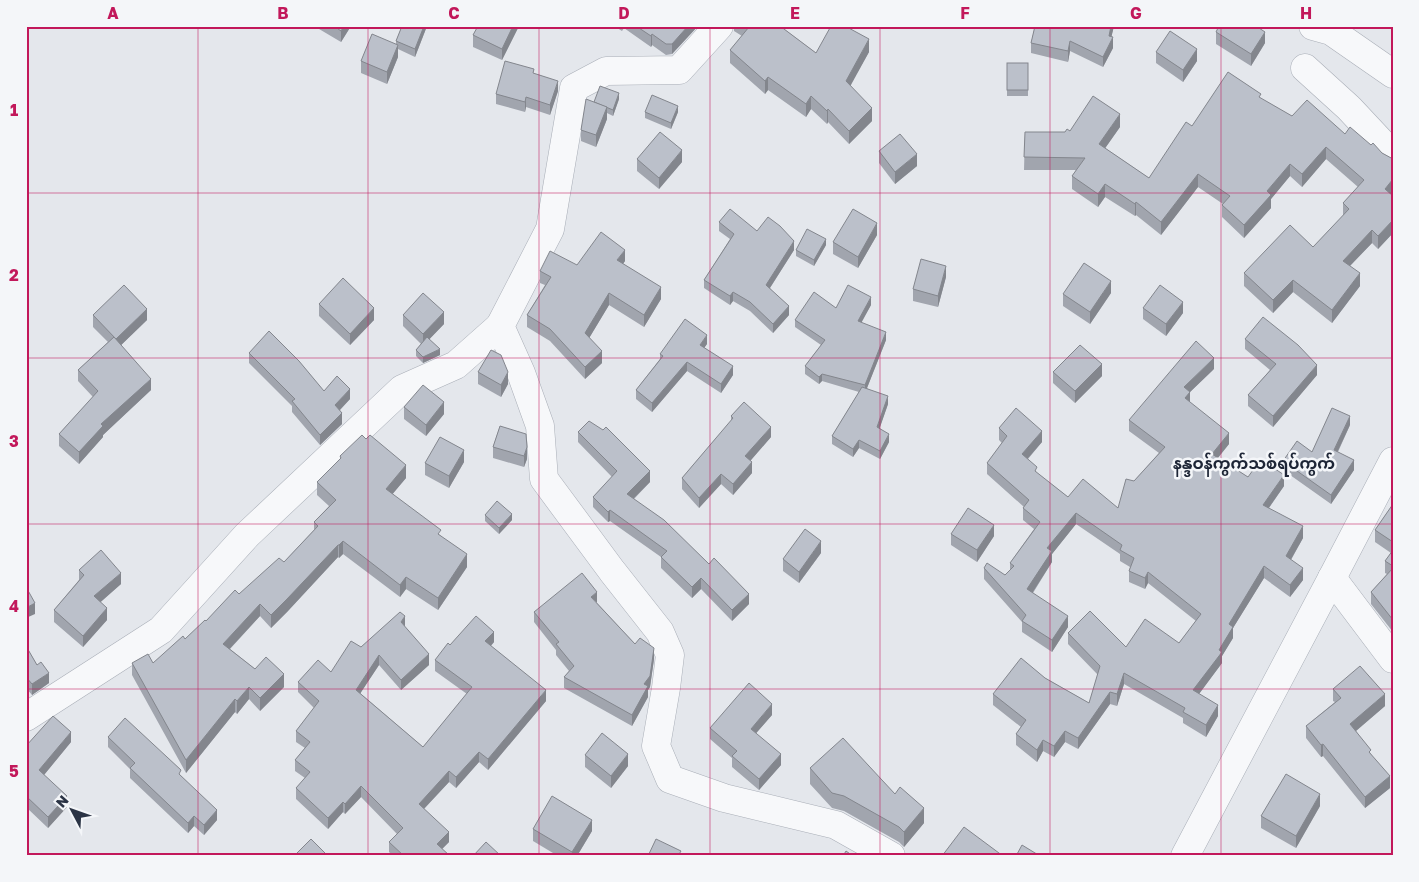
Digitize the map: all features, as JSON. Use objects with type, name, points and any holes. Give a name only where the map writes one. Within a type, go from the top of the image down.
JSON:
[{"type":"street","points":[[26,717],[161,630],[247,535],[402,389],[456,365],[500,326],[550,229],[574,88],[606,71],[679,70],[719,26]]},
{"type":"street","points":[[1313,26],[1330,31],[1393,74]]},
{"type":"street","points":[[1306,68],[1393,155]]},
{"type":"street","points":[[500,326],[521,373],[540,426],[544,479],[660,632],[670,655],[656,746],[670,778],[724,798],[836,825],[891,856]]},
{"type":"street","points":[[1185,856],[1393,461]]},
{"type":"street","points":[[1332,578],[1393,659]]},
{"type":"building","points":[[334,26],[344,26],[341,31]]},
{"type":"building","points":[[402,26],[424,26],[415,49],[396,41]]},
{"type":"building","points":[[478,26],[513,26],[502,49],[473,35]]},
{"type":"building","points":[[636,26],[688,26],[672,44],[666,44]]},
{"type":"building","points":[[747,26],[780,26],[816,53],[831,26],[845,26],[869,39],[846,81],[872,108],[849,131],[828,109],[827,111],[811,96],[806,104],[768,77],[765,81],[730,50],[749,27]]},
{"type":"building","points":[[1035,26],[1111,26],[1109,36],[1113,37],[1103,57],[1070,41],[1068,51],[1031,43]]},
{"type":"building","points":[[1219,26],[1256,26],[1265,32],[1251,54],[1216,32]]},
{"type":"building","points":[[1170,31],[1197,49],[1183,70],[1156,52]]},
{"type":"building","points":[[372,34],[398,45],[387,72],[361,61]]},
{"type":"building","points":[[505,61],[534,69],[533,73],[558,81],[550,105],[526,97],[525,102],[496,94]]},
{"type":"building","points":[[1007,63],[1028,63],[1028,90],[1007,90]]},
{"type":"building","points":[[1228,72],[1261,94],[1259,97],[1292,116],[1307,100],[1345,134],[1350,127],[1371,145],[1373,143],[1382,153],[1393,159],[1393,179],[1385,189],[1393,196],[1393,220],[1378,236],[1372,230],[1343,261],[1360,273],[1332,310],[1293,280],[1273,300],[1244,273],[1290,225],[1313,247],[1349,209],[1343,203],[1364,180],[1326,147],[1302,174],[1290,164],[1267,191],[1271,195],[1244,225],[1222,205],[1230,196],[1198,174],[1161,222],[1136,202],[1135,204],[1105,184],[1098,194],[1072,176],[1085,158],[1024,157],[1025,132],[1065,132],[1067,129],[1070,131],[1093,96],[1120,114],[1099,144],[1149,178],[1186,122],[1192,126]]},
{"type":"building","points":[[600,86],[619,93],[613,110],[594,102]]},
{"type":"building","points":[[652,95],[678,106],[671,123],[645,112]]},
{"type":"building","points":[[586,99],[607,107],[596,135],[581,130]]},
{"type":"building","points":[[660,132],[682,150],[659,178],[637,159]]},
{"type":"building","points":[[900,134],[917,154],[895,172],[879,151]]},
{"type":"building","points":[[730,209],[757,231],[768,217],[780,226],[794,241],[766,285],[789,306],[773,324],[750,302],[733,292],[730,296],[704,280],[734,234],[719,222]]},
{"type":"building","points":[[853,209],[877,223],[858,257],[833,242]]},
{"type":"building","points":[[807,229],[826,239],[814,260],[796,250]]},
{"type":"building","points":[[601,232],[625,250],[617,260],[661,287],[644,315],[609,293],[585,333],[602,351],[585,367],[550,329],[527,315],[551,277],[540,271],[550,251],[577,265]]},
{"type":"building","points":[[921,259],[946,266],[938,296],[913,289]]},
{"type":"building","points":[[1084,263],[1111,281],[1090,312],[1063,294]]},
{"type":"building","points":[[343,278],[374,308],[350,334],[319,304]]},
{"type":"building","points":[[124,285],[147,309],[116,339],[93,315]]},
{"type":"building","points":[[848,285],[871,297],[858,321],[886,332],[865,385],[822,374],[819,377],[805,366],[825,340],[795,320],[814,292],[836,308]]},
{"type":"building","points":[[1160,285],[1183,302],[1166,324],[1143,308]]},
{"type":"building","points":[[423,293],[444,312],[423,334],[403,315]]},
{"type":"building","points":[[1263,317],[1298,345],[1317,365],[1273,416],[1248,395],[1276,364],[1245,339]]},
{"type":"building","points":[[685,319],[707,335],[700,345],[733,366],[721,384],[687,362],[652,403],[636,390],[663,356],[660,354]]},
{"type":"building","points":[[269,331],[299,361],[324,391],[337,376],[350,389],[335,405],[342,413],[320,435],[292,401],[295,399],[249,353]]},
{"type":"building","points":[[114,337],[151,379],[101,424],[103,426],[79,452],[59,434],[98,391],[78,370]]},
{"type":"building","points":[[427,337],[440,349],[423,357],[416,350]]},
{"type":"building","points":[[1196,341],[1214,358],[1184,387],[1190,392],[1185,398],[1229,433],[1212,454],[1248,477],[1261,459],[1284,475],[1263,505],[1303,526],[1286,556],[1303,568],[1290,585],[1264,566],[1229,624],[1233,627],[1219,650],[1222,652],[1193,690],[1218,705],[1206,725],[1183,712],[1185,708],[1124,673],[1117,694],[1110,692],[1078,738],[1065,731],[1054,746],[1043,740],[1037,750],[1016,734],[1026,720],[993,694],[1021,658],[1045,678],[1089,703],[1100,666],[1068,633],[1090,611],[1126,647],[1145,619],[1179,643],[1201,614],[1148,572],[1145,578],[1129,571],[1134,558],[1120,550],[1122,545],[1076,513],[1047,548],[1052,551],[1027,589],[1068,616],[1052,640],[1022,621],[1026,615],[984,568],[987,563],[1005,575],[1014,566],[1010,563],[1040,522],[1023,508],[1029,500],[987,463],[1007,436],[999,428],[1016,408],[1042,431],[1022,454],[1037,467],[1035,471],[1068,497],[1083,479],[1118,508],[1126,479],[1134,481],[1165,447],[1129,420]]},
{"type":"building","points":[[1080,345],[1102,364],[1075,391],[1053,372]]},
{"type":"building","points":[[491,350],[501,355],[508,372],[501,385],[478,372]]},
{"type":"building","points":[[423,385],[444,402],[426,425],[404,407]]},
{"type":"building","points":[[862,387],[888,396],[877,427],[889,434],[880,451],[859,440],[853,449],[832,436]]},
{"type":"building","points":[[744,402],[771,427],[745,456],[752,462],[733,484],[721,474],[699,498],[682,478],[733,418],[731,416]]},
{"type":"building","points":[[1332,408],[1350,416],[1334,450],[1354,460],[1331,495],[1283,461],[1297,441],[1312,452]]},
{"type":"building","points":[[589,421],[603,430],[606,427],[650,471],[627,494],[664,520],[709,564],[714,558],[749,594],[732,610],[701,578],[692,587],[661,557],[667,551],[610,510],[608,512],[593,497],[617,471],[578,432]]},
{"type":"building","points":[[500,426],[526,434],[527,447],[524,456],[493,447]]},
{"type":"building","points":[[362,435],[366,439],[370,435],[406,465],[386,489],[441,530],[438,534],[467,554],[438,598],[406,577],[400,585],[343,541],[271,615],[260,604],[223,644],[255,669],[266,657],[284,674],[260,698],[249,687],[237,701],[235,699],[186,760],[132,663],[148,654],[153,663],[183,636],[185,639],[206,621],[235,590],[239,594],[279,558],[284,562],[318,526],[314,522],[336,500],[317,482]]},
{"type":"building","points":[[440,437],[464,450],[449,476],[425,463]]},
{"type":"building","points":[[497,501],[512,514],[499,528],[485,515]]},
{"type":"building","points":[[1393,504],[1393,542],[1375,530]]},
{"type":"building","points":[[968,508],[994,525],[977,550],[951,534]]},
{"type":"building","points":[[805,529],[821,541],[799,572],[783,559]]},
{"type":"building","points":[[101,550],[121,573],[94,596],[107,608],[83,636],[54,610],[84,575],[79,570]]},
{"type":"building","points":[[1393,550],[1393,566],[1385,561]]},
{"type":"building","points":[[1393,568],[1393,620],[1371,592]]},
{"type":"building","points":[[582,573],[597,592],[591,597],[635,644],[640,638],[654,648],[650,676],[644,684],[648,686],[632,715],[564,677],[574,666],[556,644],[559,642],[534,612]]},
{"type":"building","points":[[26,587],[35,603],[26,608]]},
{"type":"building","points":[[400,612],[405,616],[401,622],[429,654],[401,680],[379,655],[356,690],[423,747],[472,687],[435,660],[448,643],[450,645],[476,616],[494,632],[485,641],[546,690],[488,759],[479,752],[456,777],[449,771],[419,804],[449,832],[437,844],[450,856],[404,856],[389,842],[403,828],[361,786],[345,804],[343,802],[328,818],[296,788],[310,772],[295,760],[310,742],[296,731],[319,701],[298,682],[318,660],[331,672],[351,641],[361,647]]},
{"type":"building","points":[[26,646],[37,665],[41,662],[49,673],[32,684],[26,677]]},
{"type":"building","points":[[1360,666],[1385,694],[1350,724],[1371,750],[1369,752],[1390,776],[1365,797],[1323,744],[1321,745],[1306,726],[1341,698],[1333,689]]},
{"type":"building","points":[[749,683],[772,704],[751,729],[781,754],[759,779],[732,756],[737,751],[710,728]]},
{"type":"building","points":[[53,716],[71,732],[39,770],[67,796],[48,817],[26,796],[26,746]]},
{"type":"building","points":[[125,718],[181,770],[179,774],[217,810],[204,825],[194,816],[188,823],[130,768],[135,763],[108,737]]},
{"type":"building","points":[[602,733],[628,754],[611,776],[585,755]]},
{"type":"building","points":[[843,738],[895,794],[900,787],[924,808],[904,832],[899,827],[844,796],[832,793],[810,768]]},
{"type":"building","points":[[1286,774],[1320,794],[1296,836],[1261,816]]},
{"type":"building","points":[[552,796],[592,820],[572,852],[533,829]]},
{"type":"building","points":[[964,827],[1003,856],[942,856]]},
{"type":"building","points":[[311,839],[328,856],[294,856]]},
{"type":"building","points":[[656,839],[681,851],[678,856],[648,856]]},
{"type":"building","points":[[486,842],[501,856],[473,856]]},
{"type":"building","points":[[1022,845],[1040,856],[1016,856]]},
{"type":"building","points":[[846,851],[853,856],[843,856]]},
{"type":"district","name":"နန္ဒဝန်ကွက်သစ်ရပ်ကွက်","points":[[1254,463]]}]
